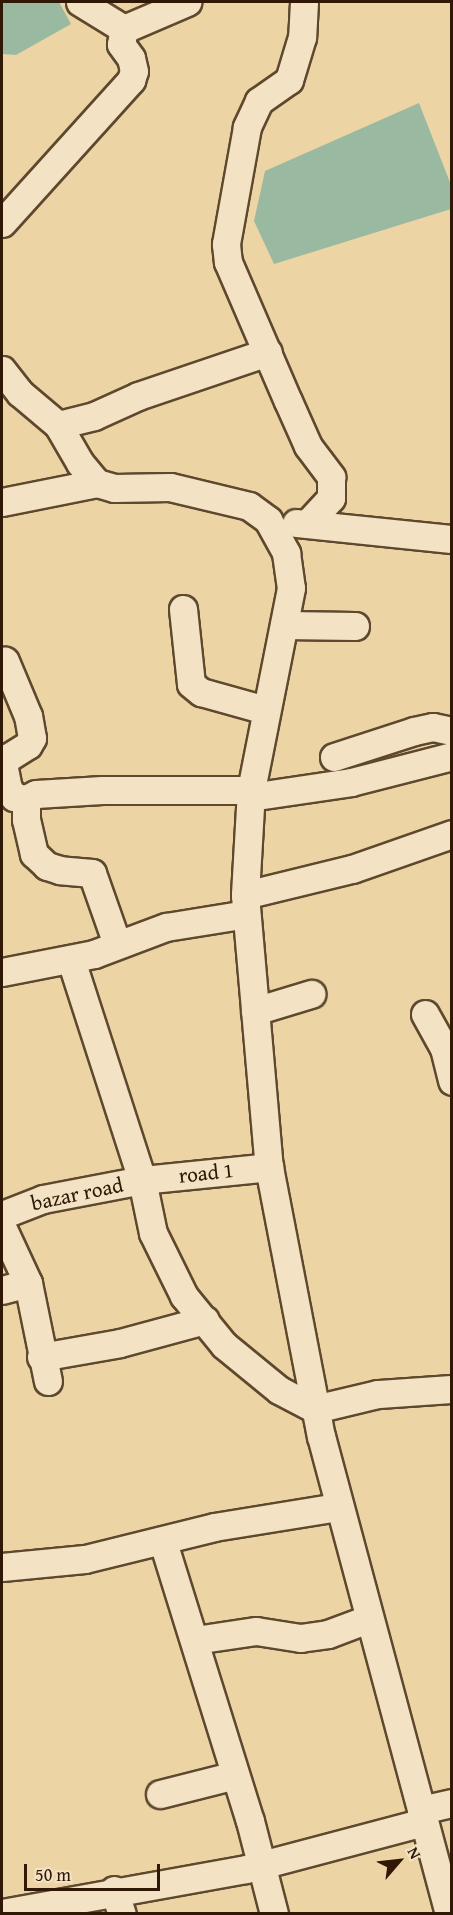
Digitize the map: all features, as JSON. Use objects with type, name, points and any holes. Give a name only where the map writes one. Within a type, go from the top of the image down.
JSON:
[{"type":"street","points":[[80,2],[124,29]]},
{"type":"street","points":[[124,29],[187,2]]},
{"type":"street","points":[[304,2],[302,37],[290,80],[259,101],[247,127],[226,244],[228,262],[308,446],[331,477],[331,498],[307,524]]},
{"type":"street","points":[[2,223],[131,80],[134,71],[131,58],[121,44],[124,29]]},
{"type":"street","points":[[58,425],[94,416],[138,396],[268,352]]},
{"type":"street","points":[[2,371],[20,393],[58,425],[80,463],[97,483]]},
{"type":"street","points":[[2,502],[97,483],[114,488],[170,487],[226,498],[249,506],[267,520],[286,553],[291,588],[250,794],[245,905],[269,1167],[315,1409],[338,1507],[449,1907]]},
{"type":"street","points":[[267,520],[452,539]]},
{"type":"street","points":[[183,609],[191,684],[201,692],[265,710]]},
{"type":"street","points":[[284,625],[355,626]]},
{"type":"street","points":[[5,661],[28,716],[32,738],[28,745],[3,759],[8,788],[14,797],[26,799],[36,794],[102,790],[250,794],[351,782],[452,756]]},
{"type":"street","points":[[334,757],[414,730],[433,727],[452,731]]},
{"type":"street","points":[[26,799],[26,820],[34,854],[47,867],[92,873],[117,944]]},
{"type":"street","points":[[2,972],[71,960],[166,927],[245,905],[452,834]]},
{"type":"street","points":[[71,960],[142,1180]]},
{"type":"street","points":[[255,1011],[311,994]]},
{"type":"street","points":[[425,1014],[444,1048],[452,1081]]},
{"type":"street","name":"road 1","points":[[142,1180],[269,1167]]},
{"type":"street","name":"bazar road","points":[[2,1215],[43,1199],[142,1180],[153,1233],[184,1296],[224,1345],[251,1369],[315,1409]]},
{"type":"street","points":[[2,1227],[28,1283],[45,1369],[120,1343],[205,1320]]},
{"type":"street","points":[[2,1290],[28,1283]]},
{"type":"street","points":[[315,1409],[378,1394],[452,1389]]},
{"type":"street","points":[[2,1567],[85,1559],[163,1542],[214,1527],[338,1507]]},
{"type":"street","points":[[163,1542],[195,1640],[262,1865],[274,1914]]},
{"type":"street","points":[[195,1640],[256,1631],[300,1638],[328,1634],[368,1619]]},
{"type":"street","points":[[160,1794],[235,1775]]},
{"type":"street","points":[[2,1913],[118,1902],[262,1865],[422,1816],[452,1803]]},
{"type":"shaded area","points":[[2,2],[59,2],[71,24],[16,55],[2,54]]},
{"type":"shaded area","points":[[419,103],[451,185],[451,209],[274,264],[254,221],[265,171]]}]
